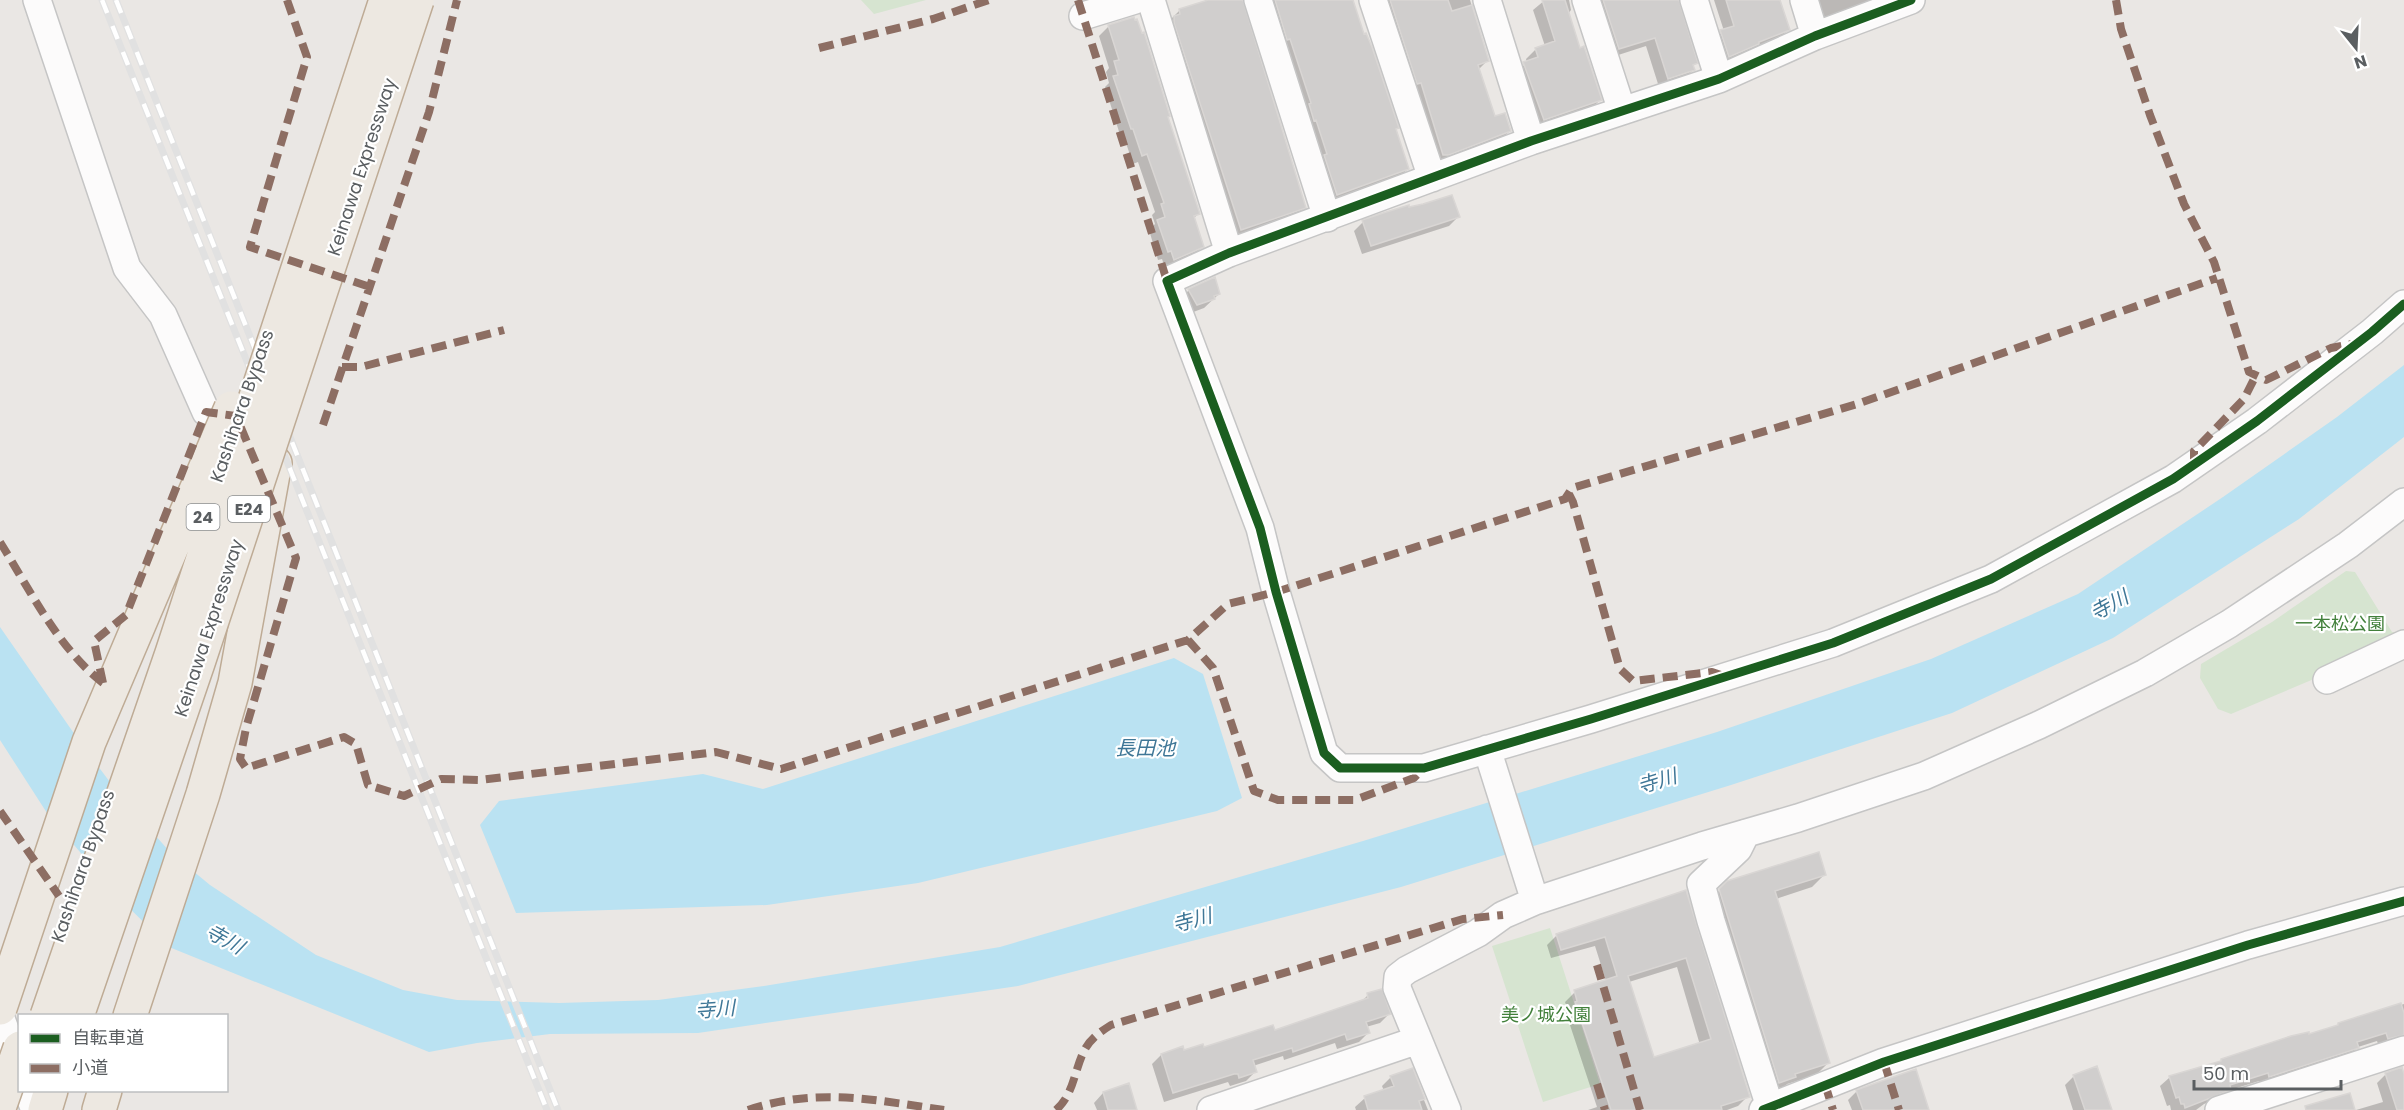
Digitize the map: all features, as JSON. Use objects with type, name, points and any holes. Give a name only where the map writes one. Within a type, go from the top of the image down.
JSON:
[{"type":"highway","name":"Keinawa Expressway","points":[[78,1014],[198,663],[417,0]]},
{"type":"highway","points":[[94,1014],[277,450],[325,294],[423,0]]},
{"type":"highway","name":"Keinawa Expressway","points":[[48,1014],[175,642],[379,6]]},
{"type":"highway","name":"Kashihara Bypass","points":[[32,1014],[379,6]]},
{"type":"highway","points":[[0,1008],[89,742],[285,281]]},
{"type":"highway","points":[[131,1014],[203,794],[235,682],[277,450]]},
{"type":"highway","points":[[0,1105],[18,1054]]},
{"type":"highway","points":[[15,1110],[20,1092]]},
{"type":"highway","points":[[45,1110],[50,1092]]},
{"type":"highway","points":[[62,1110],[67,1092]]},
{"type":"highway","points":[[99,1110],[104,1092]]},
{"type":"street","points":[[37,0],[127,268],[163,315],[206,412]]},
{"type":"street","points":[[1083,16],[1135,0]]},
{"type":"street","points":[[1151,0],[1229,253]]},
{"type":"street","points":[[1258,0],[1327,218]]},
{"type":"street","points":[[1373,0],[1432,178]]},
{"type":"street","points":[[1487,0],[1531,141]]},
{"type":"street","points":[[1586,0],[1622,111]]},
{"type":"street","points":[[1694,0],[1719,79]]},
{"type":"street","points":[[1804,0],[1815,36]]},
{"type":"street","points":[[1910,0],[1815,36],[1719,79],[1531,141],[1229,253],[1167,281],[1260,528],[1276,592],[1324,753],[1340,768],[1424,768],[1490,757],[1592,719],[1833,643],[1991,579],[2173,479],[2257,421],[2372,332],[2404,304]]},
{"type":"street","points":[[1447,1110],[1398,988],[1398,977],[1478,933],[1533,896],[1798,819],[1924,776],[2039,725],[2145,673],[2229,624],[2348,545],[2404,502]]},
{"type":"street","points":[[2326,680],[2404,644]]},
{"type":"street","points":[[1490,757],[1533,896]]},
{"type":"street","points":[[1746,833],[1738,849],[1701,884],[1767,1108],[1895,1058],[2248,945],[2404,901]]},
{"type":"street","points":[[0,1016],[18,1065]]},
{"type":"street","points":[[1211,1110],[1418,1040]]},
{"type":"street","points":[[2219,1110],[2404,1050]]},
{"type":"street","points":[[28,1092],[35,1110]]},
{"type":"green space","points":[[861,0],[926,0],[874,14]]},
{"type":"green space","name":"一本松公園","points":[[2346,571],[2355,572],[2392,632],[2404,633],[2321,676],[2231,714],[2218,709],[2200,678],[2201,664],[2272,622]]},
{"type":"green space","name":"美ノ城公園","points":[[1550,928],[1600,1084],[1543,1102],[1492,946]]},
{"type":"water","name":"寺川","points":[[2404,365],[2404,437],[2299,519],[2113,638],[1952,713],[1731,785],[1401,887],[1018,986],[698,1033],[550,1034],[477,1043],[429,1052],[169,947],[118,897],[47,813],[0,740],[0,627],[122,798],[170,852],[210,885],[316,955],[403,990],[457,1000],[559,1003],[658,1000],[764,986],[1000,947],[1363,841],[1717,732],[1931,659],[2078,594],[2337,417]]},
{"type":"water","name":"長田池","points":[[1174,658],[1203,674],[1242,798],[1217,811],[918,883],[767,905],[516,913],[480,825],[499,801],[703,774],[763,789]]},
{"type":"building","points":[[1208,0],[1243,0],[1306,208],[1241,230],[1174,23],[1174,16],[1180,14],[1179,9]]},
{"type":"building","points":[[1275,0],[1353,0],[1364,34],[1366,33],[1372,47],[1399,128],[1396,129],[1409,169],[1337,195],[1324,155],[1327,154],[1309,104],[1311,103],[1290,39],[1287,40]]},
{"type":"building","points":[[1390,0],[1448,0],[1452,11],[1472,5],[1489,61],[1478,65],[1495,116],[1505,113],[1511,131],[1449,155],[1443,155],[1421,83],[1417,84]]},
{"type":"building","points":[[1542,0],[1565,0],[1580,48],[1584,46],[1602,100],[1544,120],[1523,62],[1538,57],[1535,48],[1555,41]]},
{"type":"building","points":[[1603,0],[1679,0],[1698,63],[1693,65],[1695,70],[1668,79],[1655,38],[1619,49]]},
{"type":"building","points":[[1726,0],[1780,0],[1790,30],[1729,57],[1720,30],[1734,26]]},
{"type":"building","points":[[1134,17],[1142,33],[1144,32],[1170,116],[1168,117],[1200,214],[1194,216],[1204,247],[1174,260],[1171,251],[1168,252],[1157,220],[1165,217],[1161,204],[1164,203],[1147,154],[1142,156],[1133,129],[1131,129],[1113,76],[1118,75],[1114,61],[1119,60],[1108,25]]},
{"type":"building","points":[[1452,195],[1460,217],[1371,246],[1362,220],[1409,205],[1409,207],[1423,204]]},
{"type":"building","points":[[1215,277],[1220,294],[1214,296],[1215,299],[1197,305],[1188,289]]},
{"type":"building","points":[[1819,852],[1826,875],[1775,891],[1830,1063],[1795,1074],[1796,1077],[1779,1083],[1719,889],[1727,881]]},
{"type":"building","points":[[1686,890],[1750,1097],[1721,1106],[1722,1110],[1611,1110],[1575,1002],[1577,1001],[1574,990],[1617,976],[1605,937],[1561,950],[1556,934]],"holes":[[[1686,958],[1711,1039],[1654,1057],[1628,976]]]},
{"type":"building","points":[[1382,989],[1391,1014],[1366,1022],[1370,1033],[1347,1040],[1345,1034],[1293,1052],[1292,1048],[1253,1060],[1257,1072],[1239,1078],[1238,1074],[1234,1074],[1173,1093],[1161,1054],[1183,1046],[1184,1050],[1203,1044],[1204,1047],[1273,1025],[1275,1030],[1368,998],[1367,993]]},
{"type":"building","points":[[2401,1003],[2404,1013],[2404,1035],[2388,1039],[2386,1033],[2357,1042],[2359,1048],[2269,1077],[2268,1073],[2230,1085],[2231,1090],[2185,1108],[2179,1097],[2176,1098],[2169,1076],[2221,1061],[2221,1059],[2291,1036],[2309,1032],[2309,1034],[2338,1025],[2338,1023]]},
{"type":"building","points":[[2097,1066],[2112,1110],[2085,1110],[2073,1075]]},
{"type":"building","points":[[2402,1067],[2404,1110],[2397,1110],[2385,1073]]},
{"type":"building","points":[[1413,1068],[1425,1099],[1419,1101],[1422,1110],[1368,1110],[1364,1096],[1394,1086],[1390,1076]]},
{"type":"building","points":[[1916,1069],[1929,1110],[1863,1110],[1856,1090]]},
{"type":"building","points":[[1129,1083],[1137,1110],[1108,1110],[1103,1092]]},
{"type":"building","points":[[2350,1093],[2355,1110],[2306,1110],[2305,1106]]},
{"type":"railway","points":[[102,0],[547,1110]]},
{"type":"railway","points":[[116,0],[558,1110]]},
{"type":"marked path","points":[[287,0],[307,57],[250,247],[370,287]]},
{"type":"marked path","points":[[323,425],[429,112],[457,0]]},
{"type":"marked path","points":[[819,48],[933,19],[989,0]]},
{"type":"marked path","points":[[1078,0],[1167,281]]},
{"type":"marked path","points":[[2116,0],[2121,29],[2150,115],[2184,204],[2214,262],[2249,372],[2266,380],[2331,348],[2352,344]]},
{"type":"marked path","points":[[103,683],[94,641],[126,615],[206,412],[236,416],[296,558],[246,728],[240,759],[246,768],[344,737],[356,744],[368,785],[404,796],[441,779],[480,780],[716,752],[781,769],[1188,640],[1228,604],[1276,592],[1565,499],[1572,488],[1857,404],[2217,278]]},
{"type":"marked path","points":[[342,367],[361,367],[504,330]]},
{"type":"marked path","points":[[2194,465],[2194,451],[2244,399],[2256,375]]},
{"type":"marked path","points":[[1569,494],[1620,669],[1633,681],[1712,672],[1721,675]]},
{"type":"marked path","points":[[0,542],[59,636],[72,653],[103,683]]},
{"type":"marked path","points":[[1188,640],[1213,668],[1254,791],[1278,800],[1355,800],[1414,778],[1424,768]]},
{"type":"marked path","points":[[0,811],[59,896]]},
{"type":"marked path","points":[[1056,1110],[1067,1097],[1086,1047],[1111,1025],[1463,919],[1503,915]]},
{"type":"marked path","points":[[1597,965],[1640,1110]]},
{"type":"marked path","points":[[1884,1062],[1899,1110]]},
{"type":"marked path","points":[[1597,1084],[1605,1110]]},
{"type":"marked path","points":[[1825,1084],[1833,1110]]},
{"type":"marked path","points":[[748,1110],[774,1103],[822,1097],[870,1100],[944,1110]]},
{"type":"cycle path","points":[[1911,0],[1815,36],[1719,79],[1531,141],[1229,253],[1167,281],[1260,528],[1276,592],[1324,753],[1340,768],[1424,768],[1591,719],[1833,643],[1991,579],[2173,479],[2257,421],[2372,332],[2404,304]]},
{"type":"cycle path","points":[[1763,1110],[1884,1062],[2248,945],[2404,901]]}]
